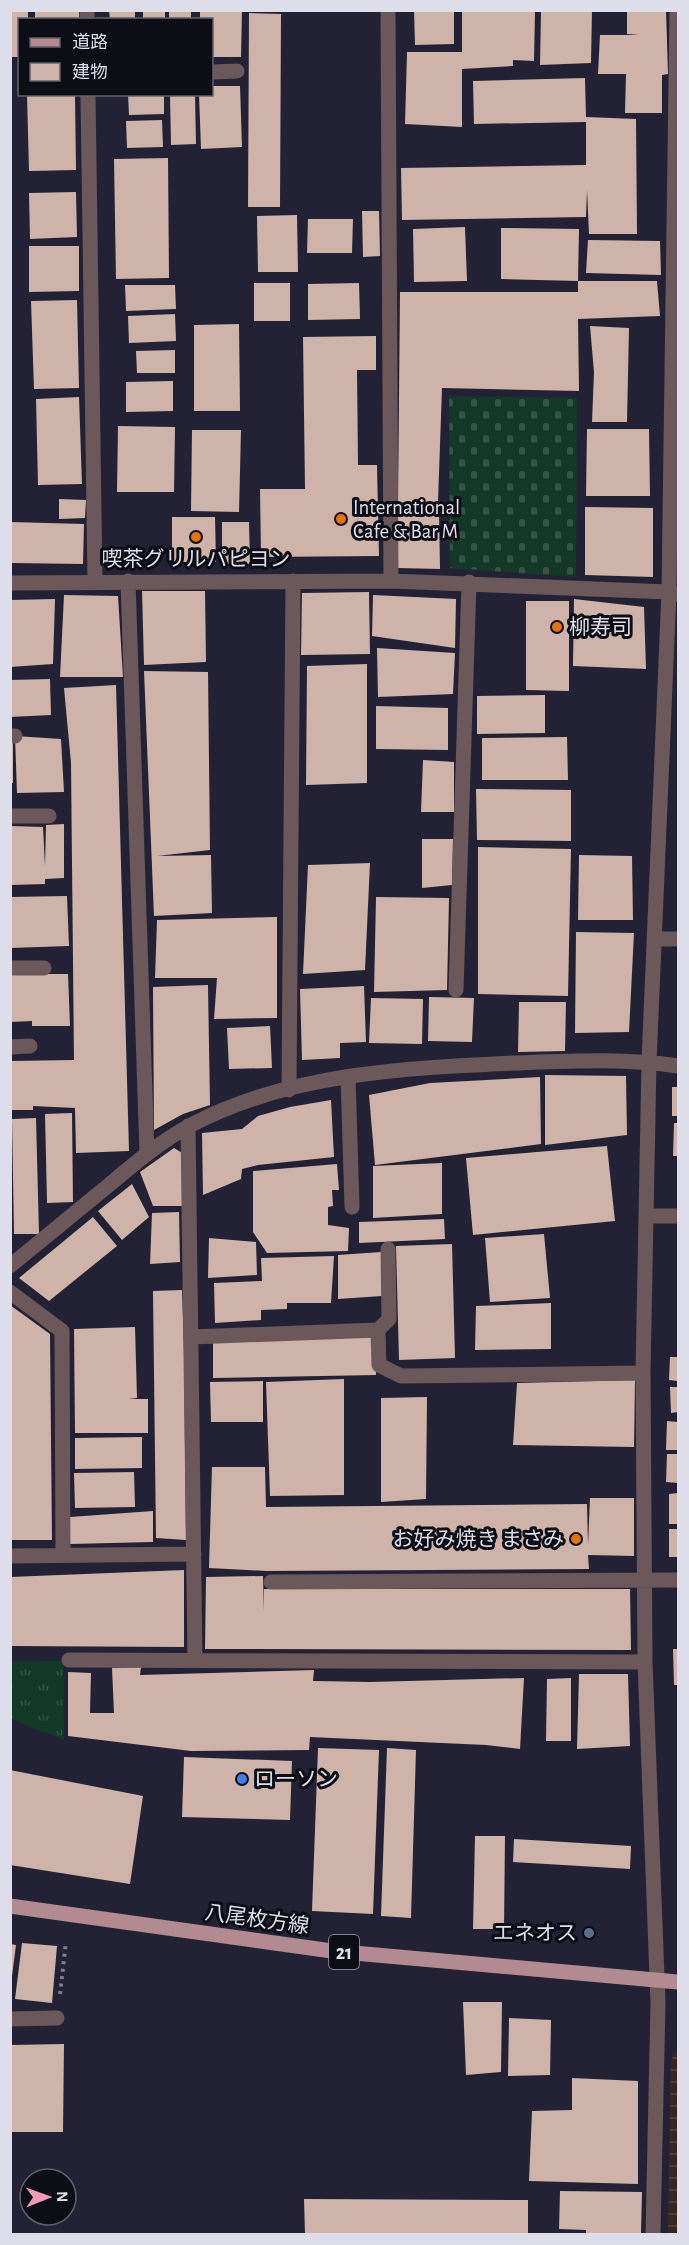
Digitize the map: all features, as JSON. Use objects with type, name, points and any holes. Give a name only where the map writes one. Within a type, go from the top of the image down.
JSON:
[{"type":"main road","name":"八尾枚方線","points":[[10,1906],[332,1951],[678,1982]]},
{"type":"street","points":[[388,10],[390,581]]},
{"type":"street","points":[[653,2235],[658,1981],[645,1662],[643,1373],[649,1062],[674,594],[677,10]]},
{"type":"street","points":[[213,72],[237,71]]},
{"type":"street","points":[[88,96],[95,582]]},
{"type":"street","points":[[128,581],[147,1154]]},
{"type":"street","points":[[289,1090],[293,581]]},
{"type":"street","points":[[456,990],[469,582]]},
{"type":"street","points":[[10,583],[469,582],[674,594]]},
{"type":"street","points":[[10,816],[49,816]]},
{"type":"street","points":[[654,939],[678,939]]},
{"type":"street","points":[[10,968],[44,968]]},
{"type":"street","points":[[10,1047],[30,1046]]},
{"type":"street","points":[[10,1266],[147,1154],[188,1126],[240,1102],[348,1077],[421,1067],[564,1061],[649,1062],[678,1066]]},
{"type":"street","points":[[348,1077],[352,1208]]},
{"type":"street","points":[[188,1126],[195,1660]]},
{"type":"street","points":[[646,1216],[678,1216]]},
{"type":"street","points":[[191,1337],[378,1330],[389,1319],[388,1249]]},
{"type":"street","points":[[10,1292],[62,1331],[63,1555]]},
{"type":"street","points":[[378,1330],[380,1365],[401,1376],[643,1373]]},
{"type":"street","points":[[10,1556],[194,1554]]},
{"type":"street","points":[[271,1582],[678,1580]]},
{"type":"street","points":[[69,1659],[645,1662]]},
{"type":"street","points":[[10,2019],[57,2018]]},
{"type":"path","points":[[57,2018],[70,1915]]},
{"type":"shaded area","points":[[678,2048],[678,2234],[668,2234],[671,2060]]},
{"type":"green space","points":[[449,396],[577,398],[576,577],[450,568]]},
{"type":"green space","points":[[63,1661],[64,1740],[11,1719],[10,1662]]},
{"type":"building","points":[[10,10],[28,10],[28,18],[18,18],[18,57],[10,57]]},
{"type":"building","points":[[35,10],[79,10],[79,18],[35,18]]},
{"type":"building","points":[[109,10],[135,10],[135,18],[110,18]]},
{"type":"building","points":[[143,10],[165,10],[165,18],[143,18]]},
{"type":"building","points":[[169,10],[191,10],[191,18],[169,18]]},
{"type":"building","points":[[200,10],[242,10],[241,57],[213,57],[213,18],[200,18]]},
{"type":"building","points":[[414,10],[454,10],[454,44],[415,45]]},
{"type":"building","points":[[462,10],[535,10],[534,61],[513,60],[513,66],[462,69],[462,127],[405,124],[407,52],[462,52]]},
{"type":"building","points":[[541,10],[592,10],[591,63],[540,65]]},
{"type":"building","points":[[627,10],[666,10],[668,74],[662,75],[662,113],[625,113],[626,74],[598,74],[600,35],[639,35],[627,34]]},
{"type":"building","points":[[249,13],[281,14],[280,207],[248,207]]},
{"type":"building","points":[[585,78],[586,117],[636,119],[637,234],[589,234],[587,190],[586,217],[402,220],[401,168],[586,165],[586,122],[474,124],[473,81]]},
{"type":"building","points":[[213,86],[240,86],[242,147],[201,149],[199,96],[213,96]]},
{"type":"building","points":[[27,96],[75,96],[76,170],[29,171]]},
{"type":"building","points":[[128,96],[164,96],[164,114],[129,115]]},
{"type":"building","points":[[170,96],[195,96],[196,144],[171,145]]},
{"type":"building","points":[[162,120],[163,147],[127,148],[126,121]]},
{"type":"building","points":[[168,158],[169,278],[116,279],[114,159]]},
{"type":"building","points":[[76,192],[77,237],[30,239],[29,193]]},
{"type":"building","points":[[362,211],[379,211],[380,256],[363,257]]},
{"type":"building","points":[[297,215],[298,272],[258,272],[257,216]]},
{"type":"building","points":[[308,219],[353,219],[352,253],[307,253]]},
{"type":"building","points":[[465,227],[467,281],[414,282],[413,229]]},
{"type":"building","points":[[501,228],[579,229],[578,281],[501,279]]},
{"type":"building","points":[[588,240],[660,241],[661,275],[586,273]]},
{"type":"building","points":[[29,246],[79,246],[79,291],[29,292]]},
{"type":"building","points":[[578,281],[657,281],[660,316],[578,319],[579,391],[442,388],[438,502],[398,504],[400,292],[578,292]]},
{"type":"building","points":[[254,283],[290,283],[290,321],[254,321]]},
{"type":"building","points":[[359,283],[360,319],[308,320],[308,284]]},
{"type":"building","points":[[125,285],[175,285],[176,309],[126,311]]},
{"type":"building","points":[[77,300],[79,388],[34,389],[31,301]]},
{"type":"building","points":[[175,314],[176,341],[129,343],[128,316]]},
{"type":"building","points":[[239,324],[240,411],[194,411],[194,325]]},
{"type":"building","points":[[590,326],[629,328],[627,422],[592,422],[594,372]]},
{"type":"building","points":[[376,336],[376,370],[357,370],[358,465],[377,465],[379,556],[261,557],[260,489],[305,489],[303,337]]},
{"type":"building","points":[[175,350],[175,373],[137,373],[136,351]]},
{"type":"building","points":[[173,381],[173,411],[126,412],[126,382]]},
{"type":"building","points":[[79,397],[82,484],[38,485],[36,399]]},
{"type":"building","points":[[118,426],[175,427],[174,492],[117,492]]},
{"type":"building","points":[[587,429],[649,429],[650,496],[586,496]]},
{"type":"building","points":[[192,430],[241,430],[239,512],[191,511]]},
{"type":"building","points":[[59,499],[86,500],[85,518],[59,519]]},
{"type":"building","points":[[585,507],[653,508],[653,577],[585,575]]},
{"type":"building","points":[[397,511],[439,512],[440,569],[398,568]]},
{"type":"building","points":[[172,517],[215,517],[216,562],[172,562]]},
{"type":"building","points":[[11,522],[84,524],[83,564],[11,563]]},
{"type":"building","points":[[222,522],[249,522],[250,564],[222,564]]},
{"type":"building","points":[[142,591],[205,591],[206,662],[144,665]]},
{"type":"building","points":[[369,592],[370,654],[301,655],[302,593]]},
{"type":"building","points":[[64,595],[118,596],[123,677],[60,677]]},
{"type":"building","points":[[373,595],[456,599],[455,648],[372,636]]},
{"type":"building","points":[[55,599],[53,664],[10,667],[10,600]]},
{"type":"building","points":[[574,599],[644,607],[646,669],[573,666]]},
{"type":"building","points":[[526,601],[569,601],[569,691],[526,690]]},
{"type":"building","points":[[377,648],[455,653],[453,694],[378,697]]},
{"type":"building","points":[[367,664],[367,783],[306,785],[307,666]]},
{"type":"building","points":[[144,671],[208,672],[210,850],[157,856],[211,855],[212,913],[154,916]]},
{"type":"building","points":[[50,679],[51,715],[10,717],[10,680]]},
{"type":"building","points":[[116,685],[129,1151],[76,1153],[75,1108],[33,1106],[33,1110],[10,1110],[10,1061],[74,1060],[71,763],[64,688]]},
{"type":"building","points":[[545,695],[545,733],[477,734],[477,696]]},
{"type":"building","points":[[376,706],[448,708],[448,750],[376,749]]},
{"type":"building","points":[[15,736],[61,739],[64,792],[17,793]]},
{"type":"building","points":[[567,737],[568,780],[482,780],[482,738]]},
{"type":"building","points":[[10,738],[13,738],[13,783],[10,783]]},
{"type":"building","points":[[423,760],[454,762],[454,812],[421,812]]},
{"type":"building","points":[[476,789],[571,790],[571,841],[477,840]]},
{"type":"building","points":[[64,824],[64,878],[45,879],[45,884],[11,885],[10,826],[43,827],[45,866],[46,825]]},
{"type":"building","points":[[422,839],[453,839],[452,885],[422,888]]},
{"type":"building","points":[[478,847],[571,849],[568,996],[478,994]]},
{"type":"building","points":[[579,855],[632,856],[633,920],[578,920]]},
{"type":"building","points":[[370,863],[365,970],[303,974],[308,865]]},
{"type":"building","points":[[67,896],[69,946],[10,948],[10,897]]},
{"type":"building","points":[[376,897],[449,898],[447,990],[374,992]]},
{"type":"building","points":[[277,917],[277,1018],[214,1019],[217,978],[155,978],[157,920]]},
{"type":"building","points":[[576,932],[634,933],[629,1032],[575,1033]]},
{"type":"building","points":[[10,974],[68,974],[70,1026],[32,1026],[32,1021],[10,1022]]},
{"type":"building","points":[[208,985],[210,1105],[183,1114],[154,1130],[153,987]]},
{"type":"building","points":[[364,986],[366,1042],[340,1043],[340,1058],[302,1060],[300,989]]},
{"type":"building","points":[[429,997],[474,998],[472,1042],[428,1041]]},
{"type":"building","points":[[371,998],[423,999],[422,1044],[369,1043]]},
{"type":"building","points":[[519,1002],[566,1002],[565,1051],[518,1052]]},
{"type":"building","points":[[270,1026],[272,1068],[229,1069],[227,1028]]},
{"type":"building","points":[[545,1075],[626,1076],[627,1135],[545,1145]]},
{"type":"building","points":[[540,1077],[541,1144],[375,1165],[369,1095],[430,1083]]},
{"type":"building","points":[[672,1087],[678,1087],[678,1116],[672,1116]]},
{"type":"building","points":[[331,1100],[334,1157],[258,1165],[242,1169],[241,1179],[203,1195],[202,1133],[242,1129],[258,1116],[290,1107]]},
{"type":"building","points":[[72,1113],[73,1202],[47,1203],[45,1114]]},
{"type":"building","points":[[36,1118],[39,1234],[14,1234],[12,1119]]},
{"type":"building","points":[[674,1123],[678,1123],[678,1156],[673,1156]]},
{"type":"building","points":[[607,1146],[615,1221],[473,1235],[466,1158]]},
{"type":"building","points":[[174,1148],[184,1154],[185,1206],[153,1206],[140,1172]]},
{"type":"building","points":[[442,1163],[442,1214],[373,1218],[373,1166]]},
{"type":"building","points":[[337,1164],[339,1190],[332,1190],[333,1206],[328,1207],[328,1225],[349,1228],[348,1251],[267,1253],[253,1232],[253,1171]]},
{"type":"building","points":[[132,1184],[149,1217],[122,1240],[98,1211]]},
{"type":"building","points":[[179,1212],[180,1262],[150,1264],[152,1213]]},
{"type":"building","points":[[93,1217],[117,1246],[49,1301],[19,1278]]},
{"type":"building","points":[[444,1219],[445,1239],[359,1243],[359,1222]]},
{"type":"building","points":[[544,1234],[550,1298],[490,1302],[485,1238]]},
{"type":"building","points":[[209,1238],[256,1242],[257,1275],[208,1278]]},
{"type":"building","points":[[452,1244],[455,1358],[399,1360],[396,1246]]},
{"type":"building","points":[[381,1252],[382,1296],[338,1299],[338,1255]]},
{"type":"building","points":[[334,1256],[331,1303],[287,1303],[287,1309],[261,1310],[261,1320],[215,1323],[214,1283],[262,1281],[261,1258]]},
{"type":"building","points":[[182,1290],[186,1540],[156,1538],[153,1291]]},
{"type":"building","points":[[551,1303],[551,1349],[475,1350],[476,1306]]},
{"type":"building","points":[[10,1305],[50,1334],[52,1540],[10,1540]]},
{"type":"building","points":[[135,1327],[137,1398],[128,1399],[148,1399],[148,1433],[75,1433],[74,1329]]},
{"type":"building","points":[[375,1335],[376,1375],[213,1378],[213,1340]]},
{"type":"building","points":[[670,1357],[678,1357],[678,1381],[669,1380]]},
{"type":"building","points":[[344,1379],[344,1495],[270,1496],[266,1382]]},
{"type":"building","points":[[635,1380],[634,1447],[513,1445],[517,1383]]},
{"type":"building","points":[[263,1381],[263,1422],[211,1422],[210,1382]]},
{"type":"building","points":[[670,1387],[678,1387],[678,1412],[671,1413]]},
{"type":"building","points":[[427,1397],[426,1499],[381,1502],[381,1398]]},
{"type":"building","points":[[667,1421],[678,1422],[678,1450],[666,1450]]},
{"type":"building","points":[[142,1437],[142,1468],[75,1469],[75,1438]]},
{"type":"building","points":[[667,1454],[678,1454],[678,1483],[666,1482]]},
{"type":"building","points":[[212,1467],[265,1467],[266,1507],[587,1504],[588,1545],[590,1498],[634,1498],[634,1556],[588,1555],[589,1569],[267,1571],[209,1568]]},
{"type":"building","points":[[134,1472],[135,1507],[75,1508],[74,1473]]},
{"type":"building","points":[[678,1493],[678,1524],[669,1524],[669,1494]]},
{"type":"building","points":[[153,1511],[153,1542],[70,1544],[70,1517]]},
{"type":"building","points":[[669,1529],[678,1529],[678,1557],[669,1557]]},
{"type":"building","points":[[184,1570],[184,1647],[10,1646],[10,1577]]},
{"type":"building","points":[[263,1576],[264,1612],[264,1589],[630,1589],[631,1650],[205,1649],[206,1577]]},
{"type":"building","points":[[673,1649],[678,1649],[678,1685],[674,1685]]},
{"type":"building","points":[[141,1667],[140,1675],[314,1670],[313,1681],[371,1682],[524,1678],[520,1749],[486,1745],[310,1737],[309,1750],[191,1751],[68,1736],[68,1672],[91,1673],[90,1713],[114,1713],[112,1668]]},
{"type":"building","points":[[579,1674],[628,1674],[630,1746],[577,1749]]},
{"type":"building","points":[[571,1678],[571,1741],[546,1741],[547,1679]]},
{"type":"building","points":[[318,1748],[379,1750],[373,1914],[312,1911]]},
{"type":"building","points":[[387,1748],[416,1750],[411,1918],[381,1916]]},
{"type":"building","points":[[184,1757],[292,1761],[290,1820],[182,1817]]},
{"type":"building","points":[[10,1770],[143,1796],[130,1884],[10,1865]]},
{"type":"building","points":[[475,1836],[505,1836],[504,1929],[473,1929]]},
{"type":"building","points":[[514,1839],[631,1846],[630,1869],[513,1862]]},
{"type":"building","points":[[22,1943],[57,1946],[52,2003],[15,1999]]},
{"type":"building","points":[[10,1944],[16,1945],[12,1976],[10,1976]]},
{"type":"building","points":[[463,2002],[502,2002],[501,2072],[466,2075]]},
{"type":"building","points":[[509,2018],[551,2020],[550,2075],[508,2076]]},
{"type":"building","points":[[64,2044],[63,2132],[10,2132],[10,2045]]},
{"type":"building","points":[[572,2078],[638,2081],[638,2184],[529,2181],[532,2111],[572,2110]]},
{"type":"building","points":[[560,2191],[642,2192],[641,2234],[586,2234],[586,2230],[559,2229]]},
{"type":"building","points":[[304,2199],[528,2200],[528,2234],[305,2234]]},
{"type":"place","name":"International Cafe & Bar M","points":[[341,519]]},
{"type":"place","name":"喫茶グリルパピヨン","points":[[196,537]]},
{"type":"place","name":"柳寿司","points":[[557,627]]},
{"type":"place","name":"お好み焼き まさみ","points":[[576,1539]]},
{"type":"place","name":"ローソン","points":[[242,1779]]},
{"type":"place","name":"エネオス","points":[[589,1933]]}]
